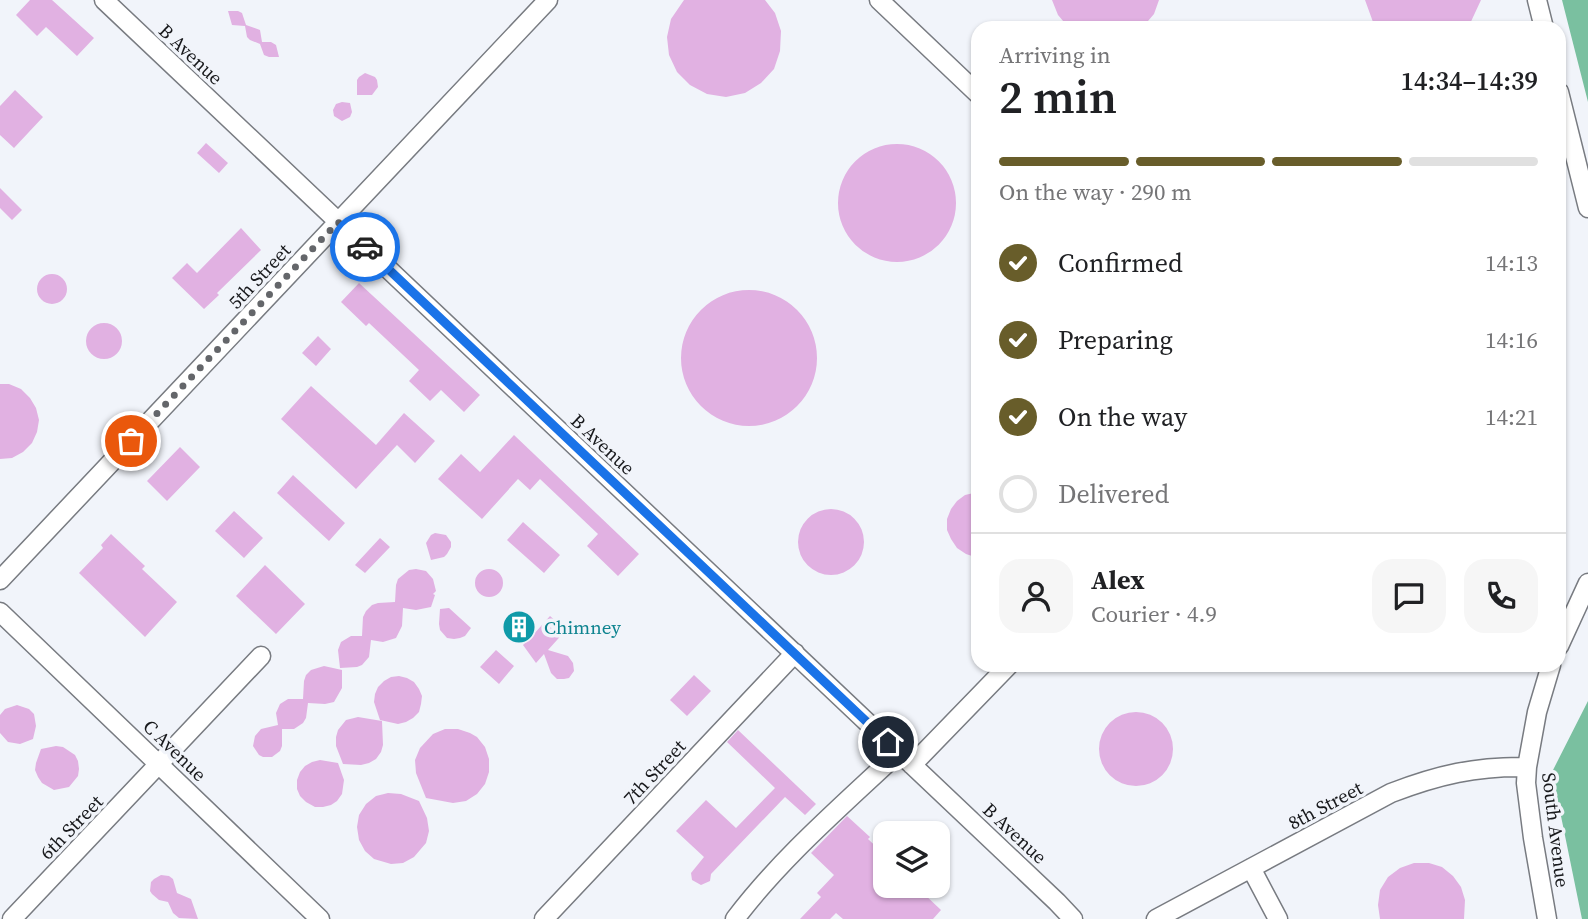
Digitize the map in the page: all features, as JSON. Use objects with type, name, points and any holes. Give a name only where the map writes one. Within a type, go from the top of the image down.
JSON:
[{"type":"lane","name":"B Avenue","points":[[104,0],[1073,919]]},
{"type":"lane","name":"5th Street","points":[[0,580],[548,0]]},
{"type":"lane","points":[[879,0],[971,87]]},
{"type":"lane","points":[[1537,0],[1542,21]]},
{"type":"lane","points":[[1566,120],[1588,208]]},
{"type":"lane","points":[[1566,619],[1588,583]]},
{"type":"lane","name":"C Avenue","points":[[0,612],[320,919]]},
{"type":"lane","name":"7th Street","points":[[544,919],[794,653]]},
{"type":"lane","name":"6th Street","points":[[12,919],[261,656]]},
{"type":"lane","points":[[912,765],[1002,672]]},
{"type":"lane","name":"South Avenue","points":[[1547,919],[1526,783],[1537,712],[1550,672]]},
{"type":"lane","points":[[735,919],[754,894],[806,840],[898,752]]},
{"type":"lane","name":"8th Street","points":[[1156,919],[1391,793],[1472,769],[1527,767]]},
{"type":"lane","points":[[1251,868],[1278,919]]},
{"type":"green space","points":[[1562,0],[1588,0],[1588,102]]},
{"type":"green space","points":[[1588,701],[1588,919],[1582,919],[1552,772]]},
{"type":"building","points":[[30,0],[52,0],[94,38],[77,56],[46,27],[37,36],[16,15]]},
{"type":"building","points":[[684,0],[765,0],[775,13],[781,31],[780,51],[774,69],[761,83],[745,93],[726,97],[707,94],[690,85],[677,72],[669,55],[667,37],[671,19]]},
{"type":"building","points":[[1052,0],[1159,0],[1148,21],[1063,21]]},
{"type":"building","points":[[1365,0],[1481,0],[1471,21],[1373,21]]},
{"type":"building","points":[[228,11],[242,13],[246,25],[260,30],[262,42],[276,45],[279,57],[264,55],[260,44],[247,37],[245,26],[232,25]]},
{"type":"building","points":[[365,73],[375,77],[378,87],[372,95],[357,95],[357,80]]},
{"type":"building","points":[[15,90],[43,117],[14,148],[0,135],[0,106]]},
{"type":"building","points":[[350,103],[352,112],[350,117],[342,121],[334,116],[333,110],[336,104]]},
{"type":"building","points":[[206,143],[228,163],[219,173],[197,153]]},
{"type":"building","points":[[897,144],[919,149],[939,161],[951,181],[956,203],[951,225],[939,245],[919,257],[897,262],[875,257],[855,245],[843,225],[838,203],[843,181],[855,161],[875,149]]},
{"type":"building","points":[[0,188],[22,210],[12,220],[0,208]]},
{"type":"building","points":[[241,228],[261,250],[204,309],[172,278],[187,263],[197,273]]},
{"type":"building","points":[[52,274],[63,278],[67,289],[63,300],[52,304],[41,300],[37,289],[41,278]]},
{"type":"building","points":[[359,283],[480,395],[464,412],[441,390],[430,401],[409,381],[419,370],[369,323],[366,326],[341,302]]},
{"type":"building","points":[[749,290],[775,295],[797,310],[812,332],[817,358],[812,384],[797,406],[775,421],[749,426],[723,421],[701,406],[686,384],[681,358],[686,332],[701,310],[723,295]]},
{"type":"building","points":[[104,323],[117,328],[122,341],[117,354],[104,359],[91,354],[86,341],[91,328]]},
{"type":"building","points":[[318,336],[331,349],[316,366],[302,353]]},
{"type":"building","points":[[0,384],[21,389],[36,408],[39,420],[32,443],[23,452],[12,458],[0,459]]},
{"type":"building","points":[[311,386],[376,445],[404,413],[435,441],[415,463],[397,445],[356,489],[281,419]]},
{"type":"building","points":[[514,435],[639,554],[618,576],[587,546],[598,534],[540,479],[530,490],[518,479],[482,519],[438,479],[461,454],[480,472]]},
{"type":"building","points":[[180,447],[200,467],[167,501],[147,481]]},
{"type":"building","points":[[293,475],[345,523],[329,541],[277,493]]},
{"type":"building","points":[[971,494],[971,556],[957,548],[947,530],[951,509],[965,495]]},
{"type":"building","points":[[824,509],[838,509],[850,514],[859,523],[864,542],[862,555],[855,566],[838,575],[824,575],[812,570],[803,561],[798,549],[798,535],[803,523],[812,514]]},
{"type":"building","points":[[234,511],[263,538],[244,558],[215,531]]},
{"type":"building","points":[[523,522],[560,555],[544,573],[507,540]]},
{"type":"building","points":[[435,533],[446,535],[451,547],[444,557],[431,560],[426,543]]},
{"type":"building","points":[[111,534],[145,566],[142,569],[177,602],[145,637],[79,573],[103,548],[101,545]]},
{"type":"building","points":[[380,538],[390,547],[365,573],[355,565]]},
{"type":"building","points":[[265,565],[305,604],[276,634],[236,596]]},
{"type":"building","points":[[489,569],[499,573],[503,583],[499,593],[489,597],[479,593],[475,583],[479,573]]},
{"type":"building","points":[[409,570],[426,571],[433,579],[436,591],[431,607],[416,610],[403,608],[402,626],[396,638],[383,642],[371,640],[369,657],[362,665],[340,668],[338,650],[341,642],[351,636],[362,636],[366,611],[378,603],[395,602],[398,579]]},
{"type":"building","points":[[449,608],[471,628],[465,636],[447,638],[440,630],[440,609]]},
{"type":"building","points":[[550,616],[566,630],[548,650],[568,656],[574,671],[569,678],[557,679],[551,673],[544,654],[536,663],[523,645],[527,641],[512,628],[514,621],[521,619],[533,635]]},
{"type":"building","points":[[496,650],[514,666],[499,684],[480,667]]},
{"type":"building","points":[[324,666],[342,670],[342,688],[334,702],[308,703],[303,723],[294,729],[282,729],[280,751],[272,757],[259,755],[253,746],[255,736],[261,729],[278,725],[276,713],[280,704],[288,699],[303,699],[306,675],[311,670]]},
{"type":"building","points":[[694,675],[711,691],[687,716],[670,700]]},
{"type":"building","points":[[399,676],[414,682],[422,696],[419,712],[406,722],[398,724],[380,720],[374,702],[378,687],[391,677]]},
{"type":"building","points":[[17,705],[34,714],[36,726],[33,739],[20,744],[8,742],[0,733],[0,715],[5,709]]},
{"type":"building","points":[[1136,712],[1150,715],[1162,723],[1170,735],[1173,749],[1170,763],[1162,775],[1150,783],[1136,786],[1122,783],[1110,775],[1102,763],[1099,749],[1102,735],[1110,723],[1122,715]]},
{"type":"building","points":[[358,717],[382,721],[381,752],[369,763],[343,764],[336,746],[338,730],[346,720]]},
{"type":"building","points":[[445,729],[458,729],[477,737],[485,747],[489,759],[485,784],[477,794],[466,801],[453,803],[426,798],[416,773],[415,760],[420,748],[433,734]]},
{"type":"building","points":[[738,730],[816,804],[805,815],[785,797],[711,874],[710,881],[701,885],[692,880],[691,873],[704,857],[676,831],[706,800],[736,828],[775,788],[727,742]]},
{"type":"building","points":[[56,746],[75,755],[79,769],[78,776],[69,787],[54,790],[42,783],[35,770],[41,749]]},
{"type":"building","points":[[320,760],[338,763],[344,780],[342,794],[337,801],[331,805],[315,807],[300,796],[297,780],[305,766]]},
{"type":"building","points":[[401,794],[419,801],[427,818],[429,831],[426,843],[414,857],[403,863],[391,864],[374,859],[365,851],[359,840],[359,815],[366,804],[376,796]]},
{"type":"building","points":[[847,816],[870,837],[868,839],[873,844],[873,898],[928,898],[941,910],[933,919],[843,919],[836,913],[830,919],[800,919],[821,897],[817,893],[834,875],[811,853]]},
{"type":"building","points":[[1414,863],[1429,863],[1442,867],[1453,876],[1461,887],[1465,900],[1464,919],[1380,919],[1380,890],[1388,877],[1400,868]]},
{"type":"building","points":[[161,875],[173,879],[177,893],[191,899],[198,919],[179,918],[173,913],[168,902],[159,900],[152,894],[151,882]]},
{"type":"way so far","points":[[131,441],[338,222],[365,247]]},
{"type":"place","name":"Chimney","points":[[519,627]]},
{"type":"route","points":[[365,247],[888,742]]}]
